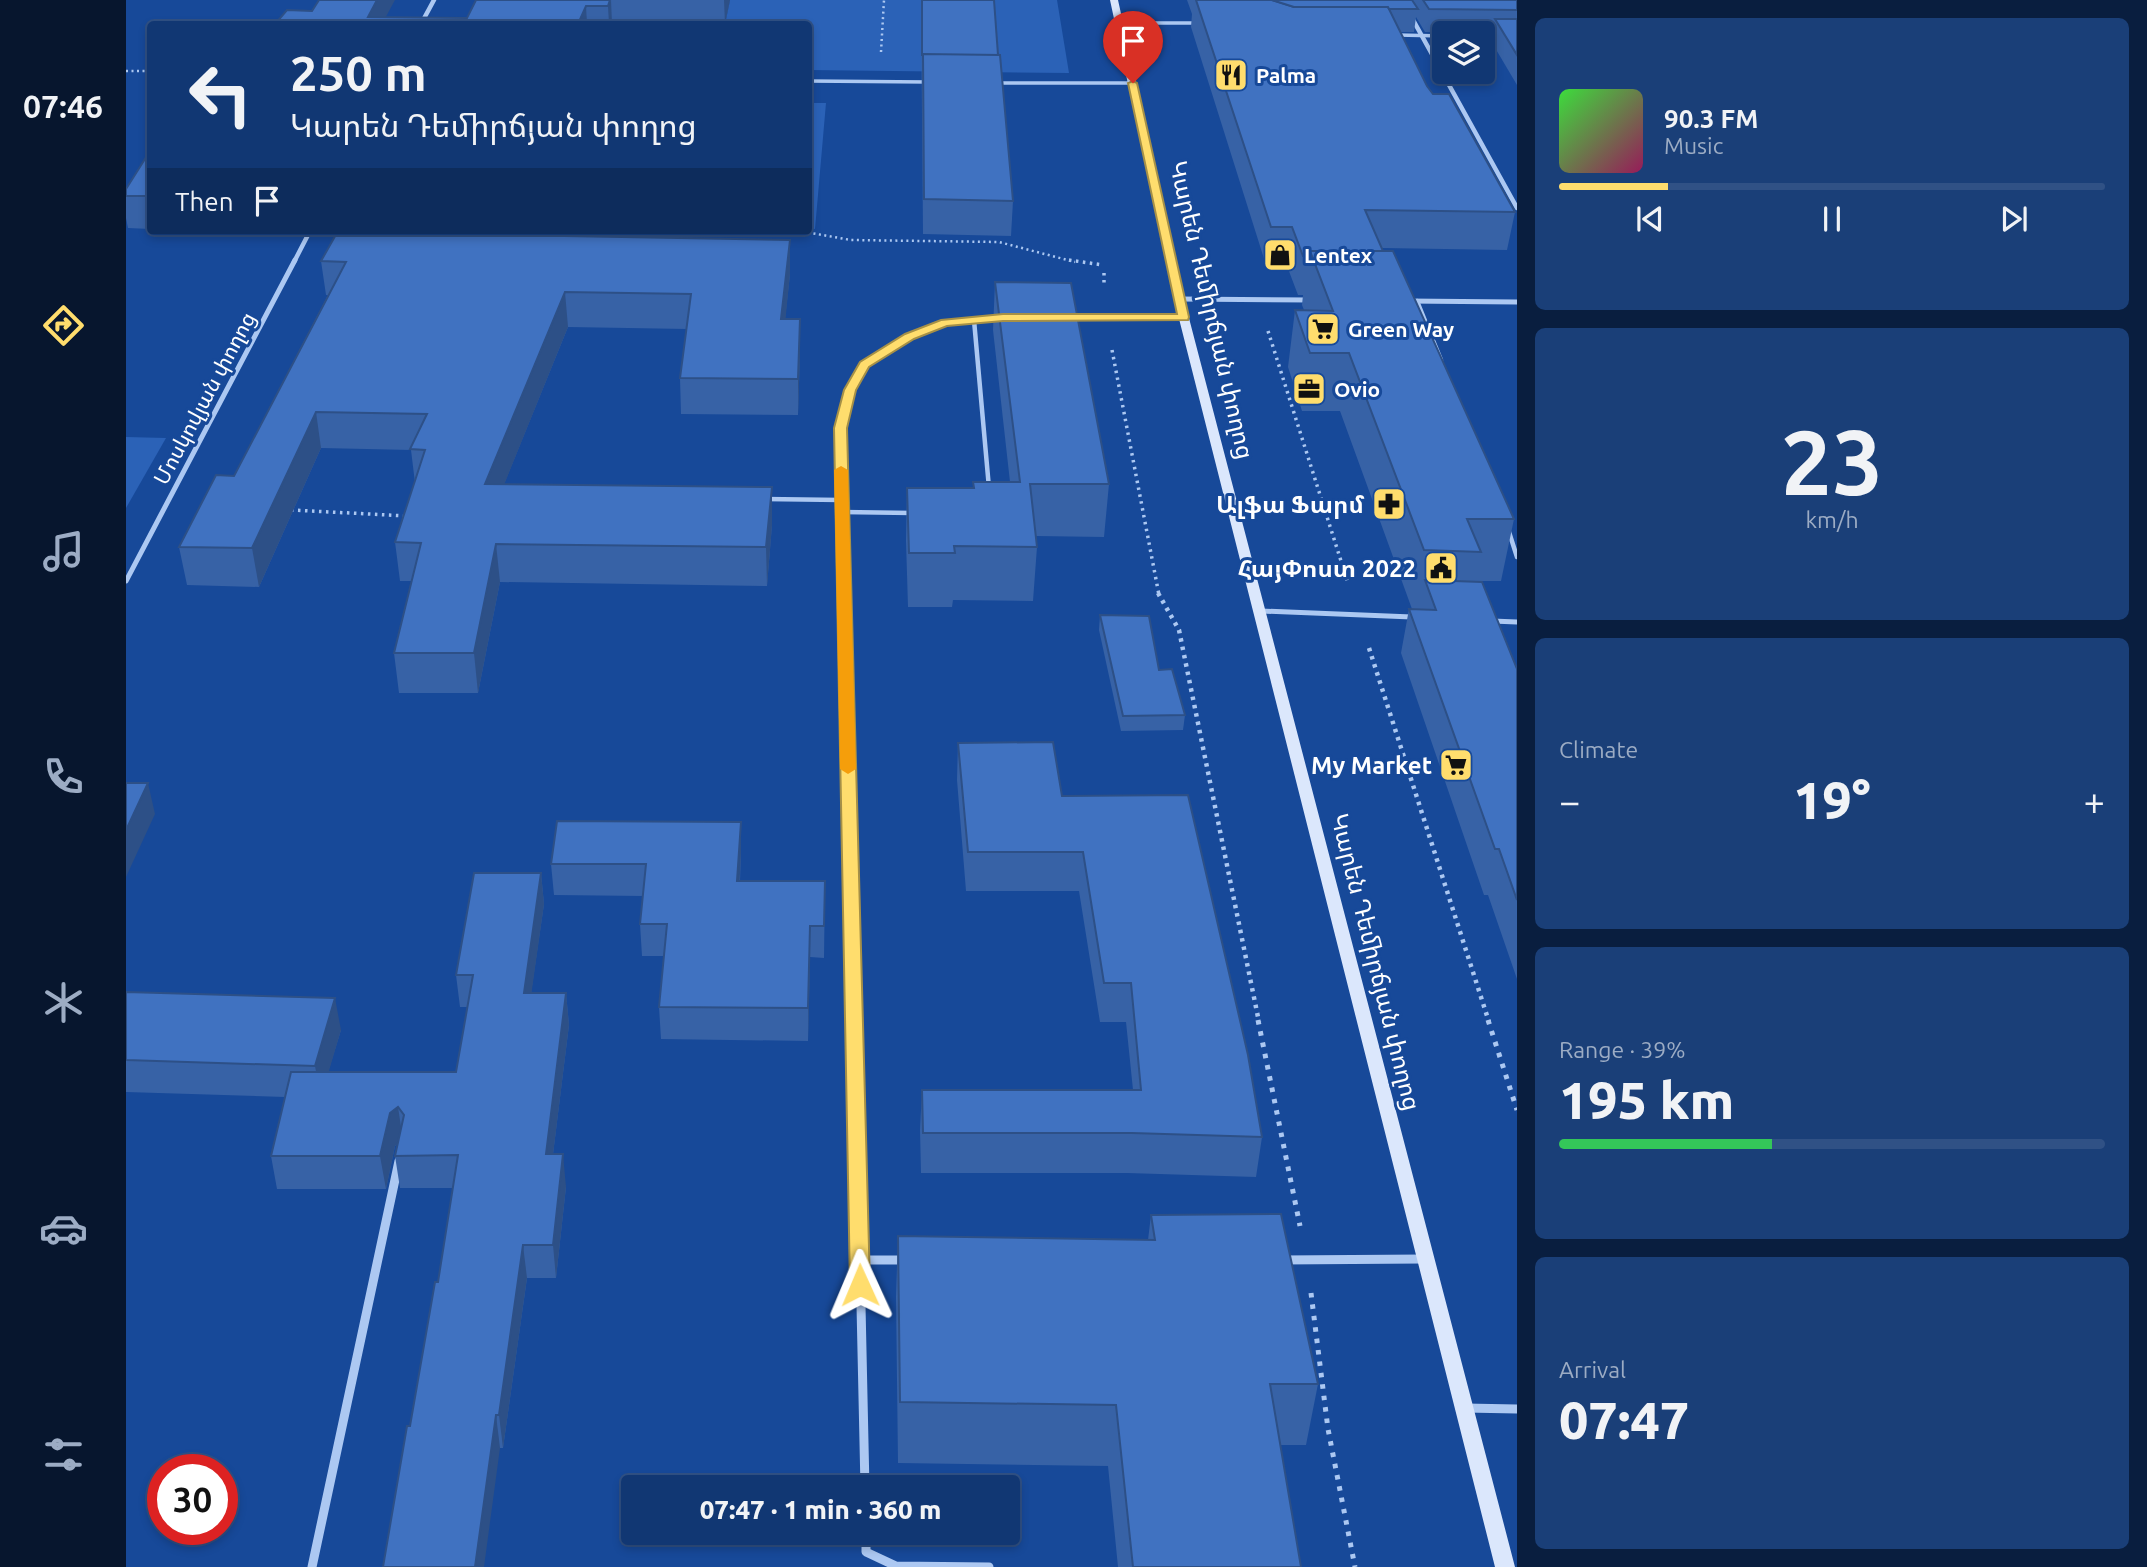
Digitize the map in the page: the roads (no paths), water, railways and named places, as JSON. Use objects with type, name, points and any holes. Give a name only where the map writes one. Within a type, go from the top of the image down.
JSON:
[{"type":"street","points":[[423,21],[435,0]]},
{"type":"street","name":"Կարեն Դեմիրճյան փողոց","points":[[1114,0],[1179,299],[1505,1567]]},
{"type":"street","points":[[1402,0],[1517,208]]},
{"type":"street","name":"Մոսկովյան փողոց","points":[[126,581],[308,235]]},
{"type":"street","points":[[1179,299],[1312,300]]},
{"type":"street","points":[[1404,301],[1517,302]]},
{"type":"street","points":[[1054,318],[1184,317]]},
{"type":"street","points":[[865,1475],[841,428],[850,390],[864,364],[910,337],[945,322],[1016,318]]},
{"type":"street","points":[[312,1567],[402,1146]]},
{"type":"street","points":[[1265,1260],[1425,1259]]},
{"type":"street","points":[[860,1260],[915,1260]]},
{"type":"street","points":[[1464,1408],[1517,1409]]},
{"type":"street","points":[[866,1545],[866,1552],[896,1566],[989,1567]]},
{"type":"lane","points":[[1120,23],[1209,23]]},
{"type":"lane","points":[[1395,35],[1432,35]]},
{"type":"lane","points":[[1495,37],[1505,37]]},
{"type":"lane","points":[[812,81],[932,82]]},
{"type":"lane","points":[[985,82],[1133,83]]},
{"type":"lane","points":[[1417,301],[1445,368]]},
{"type":"lane","points":[[974,320],[989,494]]},
{"type":"lane","points":[[757,499],[841,500]]},
{"type":"lane","points":[[842,512],[917,513]]},
{"type":"lane","points":[[1504,521],[1517,556]]},
{"type":"lane","points":[[1509,534],[1517,534]]},
{"type":"lane","points":[[1259,611],[1425,618]]},
{"type":"lane","points":[[1491,621],[1517,622]]},
{"type":"place","name":"Palma","points":[[1231,75]]},
{"type":"place","name":"Lentex","points":[[1280,255]]},
{"type":"place","name":"Green Way","points":[[1323,329]]},
{"type":"place","name":"Ovio","points":[[1309,389]]},
{"type":"place","name":"Ալֆա Ֆարմ","points":[[1389,504]]},
{"type":"place","name":"ՀայՓոստ 2022","points":[[1441,568]]},
{"type":"place","name":"My Market","points":[[1456,765]]}]
